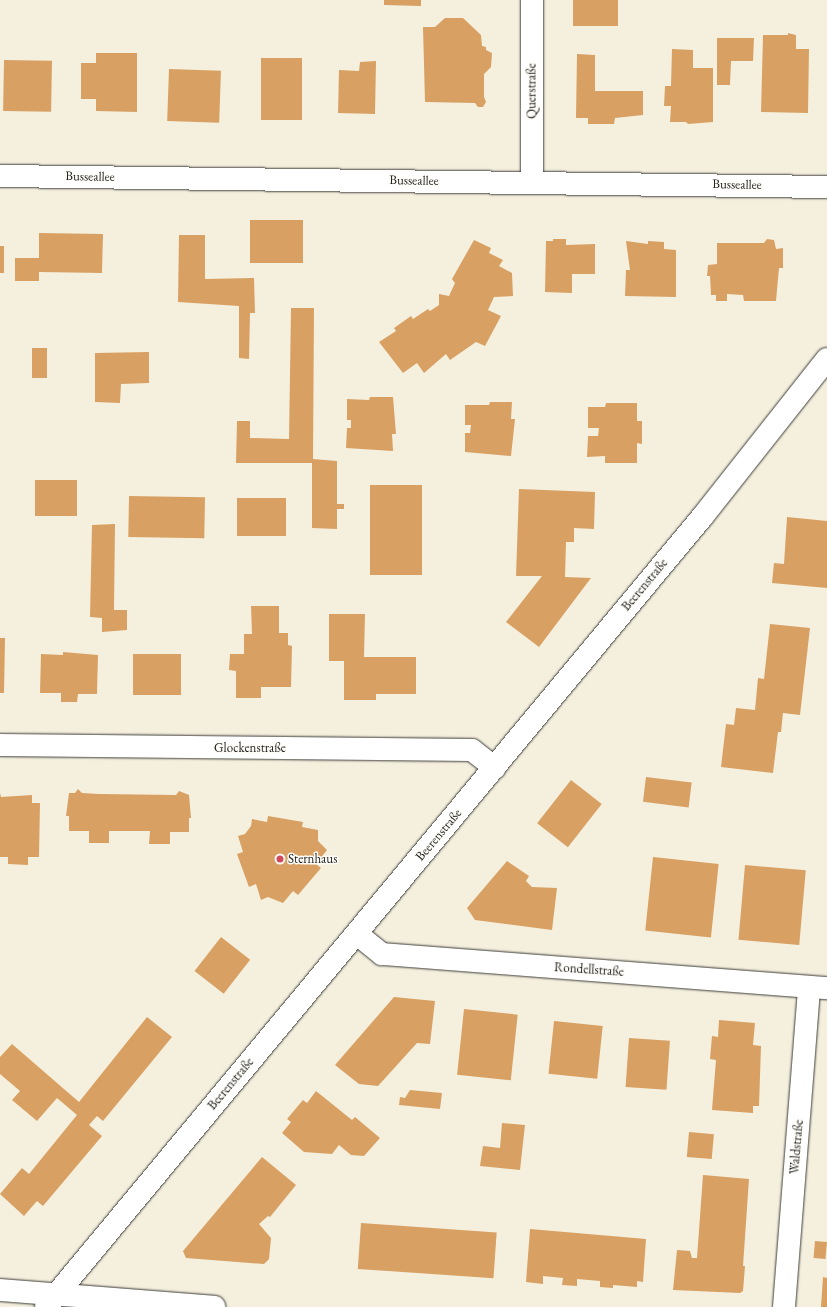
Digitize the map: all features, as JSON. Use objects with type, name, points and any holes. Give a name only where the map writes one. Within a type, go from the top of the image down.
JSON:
[{"type":"street","name":"Querstraße","points":[[532,0],[532,182]]},
{"type":"street","name":"Busseallee","points":[[0,176],[827,186]]},
{"type":"street","name":"Beerenstraße","points":[[51,1301],[703,516],[827,359]]},
{"type":"street","name":"Glockenstraße","points":[[0,745],[472,750],[495,768]]},
{"type":"street","name":"Rondellstraße","points":[[357,934],[382,954],[818,988]]},
{"type":"street","name":"Waldstraße","points":[[784,1307],[818,988]]},
{"type":"street","points":[[0,1290],[51,1301],[214,1307]]},
{"type":"building","points":[[384,0],[421,0],[421,6],[384,5]]},
{"type":"building","points":[[573,0],[618,0],[618,26],[573,26]]},
{"type":"building","points":[[445,18],[463,18],[481,35],[482,46],[486,47],[486,50],[492,53],[491,67],[484,74],[484,97],[486,102],[483,107],[478,107],[475,103],[425,102],[423,27],[435,27]]},
{"type":"building","points":[[788,33],[796,35],[796,49],[809,49],[808,113],[761,112],[763,35],[788,35]]},
{"type":"building","points":[[717,38],[754,38],[753,61],[731,61],[730,85],[717,85]]},
{"type":"building","points":[[672,49],[693,50],[693,68],[713,68],[713,122],[688,124],[686,122],[670,122],[671,106],[664,106],[665,86],[671,86]]},
{"type":"building","points":[[96,53],[137,53],[137,112],[96,111],[96,99],[81,99],[81,63],[96,63]]},
{"type":"building","points":[[577,54],[595,55],[595,91],[643,91],[643,115],[615,118],[614,124],[588,124],[588,118],[576,118]]},
{"type":"building","points":[[261,58],[302,58],[302,120],[261,120]]},
{"type":"building","points":[[4,60],[52,61],[51,112],[3,111]]},
{"type":"building","points":[[376,61],[375,114],[338,113],[339,70],[359,71],[360,62]]},
{"type":"building","points":[[169,69],[221,71],[219,123],[167,121]]},
{"type":"building","points":[[250,220],[303,220],[303,263],[250,263]]},
{"type":"building","points":[[39,233],[103,234],[102,273],[39,272],[39,281],[15,281],[15,258],[39,258]]},
{"type":"building","points":[[179,235],[205,235],[205,279],[254,278],[255,313],[250,313],[249,359],[239,358],[239,306],[178,302]]},
{"type":"building","points":[[553,239],[566,239],[566,245],[595,244],[595,274],[572,274],[572,293],[545,292],[546,241],[553,241]]},
{"type":"building","points":[[767,239],[774,240],[776,249],[783,248],[783,268],[779,268],[776,301],[744,301],[743,295],[727,294],[727,301],[716,301],[716,295],[711,295],[710,276],[707,276],[708,265],[717,264],[717,243],[764,243]]},
{"type":"building","points":[[474,240],[491,248],[489,253],[503,260],[499,266],[512,273],[513,296],[494,297],[488,310],[501,316],[485,346],[476,342],[450,360],[446,354],[424,373],[417,363],[403,373],[379,342],[396,331],[394,328],[411,316],[413,319],[428,309],[430,311],[439,305],[439,294],[449,296],[455,283],[452,279]]},
{"type":"building","points":[[626,241],[648,244],[648,241],[664,242],[664,249],[676,250],[676,297],[625,296],[626,270],[630,270]]},
{"type":"building","points":[[0,246],[4,246],[4,273],[0,273]]},
{"type":"building","points":[[291,308],[314,308],[313,459],[337,461],[337,504],[344,504],[344,509],[337,509],[337,529],[312,528],[312,463],[236,463],[237,421],[250,421],[250,438],[289,439]]},
{"type":"building","points":[[32,348],[47,348],[47,378],[32,378]]},
{"type":"building","points":[[149,352],[149,383],[121,384],[120,403],[95,402],[95,353]]},
{"type":"building","points":[[370,397],[393,397],[396,434],[392,434],[393,451],[346,448],[347,428],[351,428],[351,420],[347,420],[347,399],[369,400]]},
{"type":"building","points":[[490,402],[512,402],[511,419],[515,419],[511,456],[465,452],[465,433],[470,433],[471,425],[465,425],[465,405],[489,405]]},
{"type":"building","points":[[606,403],[637,403],[637,421],[642,421],[642,444],[637,443],[637,463],[605,463],[605,456],[587,457],[588,436],[598,436],[599,428],[588,428],[588,407],[605,407]]},
{"type":"building","points":[[35,480],[77,480],[77,516],[35,516]]},
{"type":"building","points":[[370,485],[422,485],[422,575],[370,575]]},
{"type":"building","points":[[519,489],[595,492],[594,529],[574,528],[574,542],[566,542],[565,577],[591,578],[539,647],[506,622],[542,576],[516,576]]},
{"type":"building","points":[[129,496],[205,497],[204,538],[128,537]]},
{"type":"building","points":[[237,498],[286,498],[286,536],[237,536]]},
{"type":"building","points":[[787,517],[827,521],[827,588],[772,583],[774,563],[784,564]]},
{"type":"building","points":[[115,524],[114,610],[127,610],[127,630],[102,632],[102,618],[90,617],[92,525]]},
{"type":"building","points":[[251,606],[279,606],[279,633],[288,633],[288,645],[292,646],[291,687],[261,687],[261,698],[236,698],[236,671],[229,670],[230,654],[244,654],[244,634],[252,634]]},
{"type":"building","points":[[329,614],[365,614],[364,657],[416,657],[416,694],[376,694],[376,700],[344,700],[344,661],[329,661]]},
{"type":"building","points":[[770,624],[810,628],[800,715],[783,713],[781,732],[778,732],[773,773],[721,767],[726,724],[734,725],[736,708],[755,710],[758,678],[764,679]]},
{"type":"building","points":[[0,638],[5,638],[4,693],[0,693]]},
{"type":"building","points":[[63,652],[98,655],[97,694],[78,694],[77,702],[61,702],[61,693],[40,693],[41,654],[63,655]]},
{"type":"building","points":[[133,654],[181,654],[181,695],[133,695]]},
{"type":"building","points":[[646,777],[692,783],[689,807],[643,802]]},
{"type":"building","points":[[571,780],[602,804],[568,847],[537,823]]},
{"type":"building","points":[[78,789],[82,793],[99,794],[176,795],[179,791],[189,795],[191,818],[189,818],[189,832],[170,832],[170,844],[149,844],[150,831],[109,831],[109,843],[89,843],[89,831],[69,831],[69,816],[66,816],[69,793],[75,793]]},
{"type":"building","points":[[0,793],[1,797],[32,795],[32,803],[40,803],[39,857],[28,857],[28,865],[8,864],[8,857],[0,857]]},
{"type":"building","name":"Sternhaus","points":[[268,816],[303,822],[302,827],[318,830],[318,841],[327,850],[316,864],[321,868],[298,895],[293,891],[283,903],[268,897],[261,900],[256,884],[249,887],[237,854],[243,852],[238,836],[245,834],[251,826],[252,819],[267,822]]},
{"type":"building","points":[[653,857],[719,864],[711,937],[645,931]]},
{"type":"building","points":[[507,861],[529,876],[526,881],[532,887],[557,888],[552,930],[475,920],[467,908]]},
{"type":"building","points":[[745,865],[806,870],[799,945],[738,940]]},
{"type":"building","points":[[221,937],[250,960],[224,994],[195,971]]},
{"type":"building","points":[[394,997],[435,1001],[430,1044],[417,1043],[378,1086],[359,1084],[335,1065]]},
{"type":"building","points":[[464,1009],[518,1015],[511,1080],[457,1075]]},
{"type":"building","points":[[147,1017],[172,1037],[103,1121],[97,1116],[89,1125],[102,1136],[43,1206],[37,1201],[24,1216],[0,1194],[22,1168],[29,1174],[77,1115],[57,1098],[37,1121],[12,1100],[20,1091],[0,1074],[0,1057],[12,1044],[79,1102]]},
{"type":"building","points":[[719,1020],[755,1023],[753,1045],[761,1046],[759,1106],[753,1106],[753,1113],[712,1110],[716,1060],[710,1059],[712,1036],[718,1037]]},
{"type":"building","points":[[554,1021],[603,1026],[597,1079],[548,1074]]},
{"type":"building","points":[[629,1038],[670,1041],[666,1090],[626,1087]]},
{"type":"building","points":[[410,1090],[442,1093],[440,1109],[399,1105],[400,1097],[405,1098]]},
{"type":"building","points":[[316,1091],[352,1120],[355,1117],[380,1138],[364,1156],[351,1155],[339,1145],[332,1154],[304,1152],[282,1133],[291,1122],[287,1119],[303,1100],[307,1103]]},
{"type":"building","points":[[502,1123],[525,1125],[520,1170],[480,1166],[483,1146],[500,1148]]},
{"type":"building","points":[[689,1132],[714,1134],[712,1159],[687,1157]]},
{"type":"building","points":[[262,1157],[296,1185],[270,1217],[268,1216],[259,1224],[271,1238],[269,1259],[264,1264],[186,1258],[183,1251]]},
{"type":"building","points":[[703,1175],[749,1179],[743,1266],[745,1266],[743,1291],[740,1293],[673,1290],[677,1250],[690,1251],[692,1258],[697,1258]]},
{"type":"building","points":[[361,1223],[497,1232],[493,1278],[358,1269]]},
{"type":"building","points":[[530,1229],[646,1239],[643,1282],[637,1281],[637,1287],[613,1285],[613,1288],[600,1287],[600,1281],[577,1279],[577,1286],[562,1285],[563,1278],[543,1276],[543,1284],[526,1282]]},
{"type":"building","points":[[815,1241],[827,1242],[825,1259],[814,1258]]},
{"type":"building","points":[[823,1277],[827,1278],[827,1307],[821,1307]]},
{"type":"place","name":"Sternhaus","points":[[280,859]]}]
